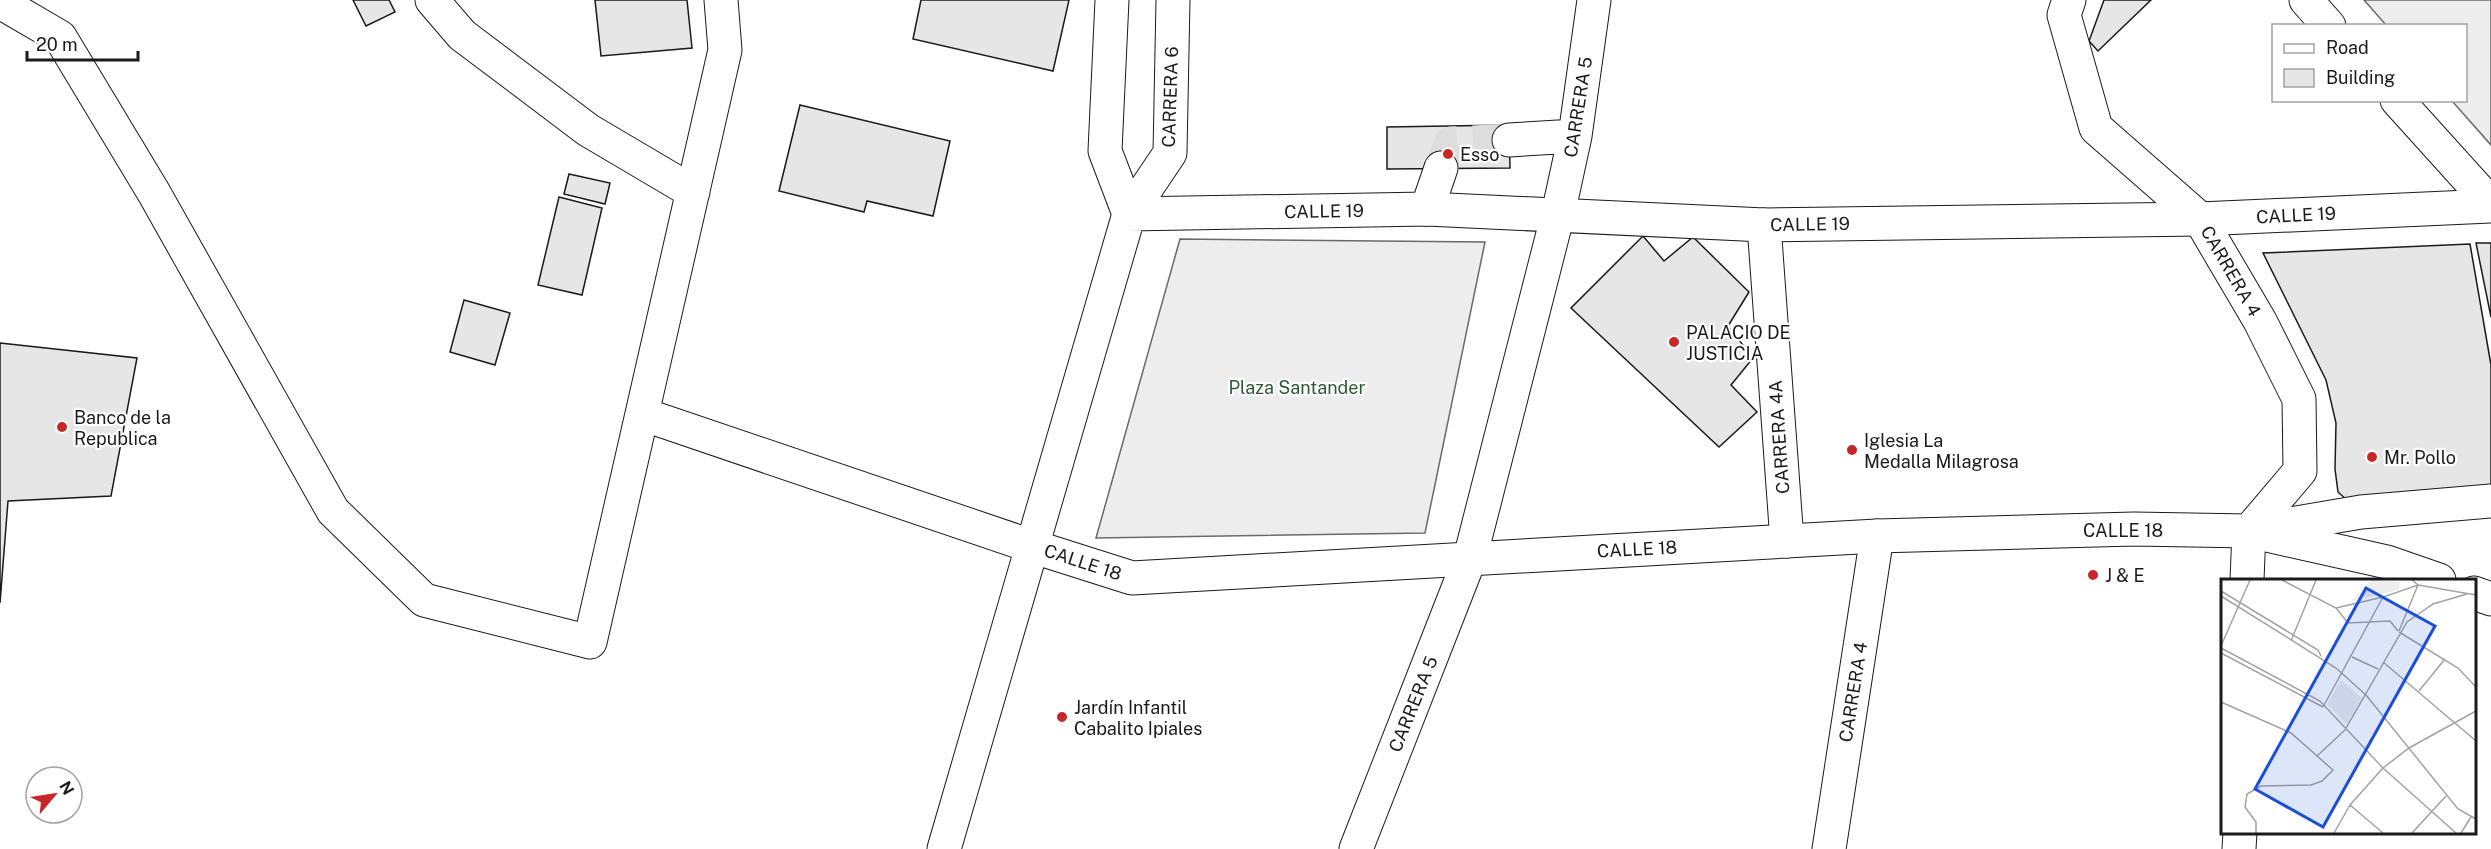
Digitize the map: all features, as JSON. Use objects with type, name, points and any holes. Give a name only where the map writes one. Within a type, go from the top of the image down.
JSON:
[{"type":"street","points":[[432,0],[462,35],[588,130],[693,192]]},
{"type":"street","points":[[0,3],[60,37],[154,193],[333,511],[424,600],[590,642],[725,50],[721,0]]},
{"type":"street","points":[[1112,0],[1105,151],[1129,214]]},
{"type":"street","name":"CARRERA 6","points":[[944,849],[1129,214],[1170,153],[1173,0]]},
{"type":"street","name":"CARRERA 5","points":[[1356,849],[1470,558],[1558,214],[1575,136],[1594,0]]},
{"type":"street","name":"CARRERA 4","points":[[2069,0],[2064,15],[2096,128],[2200,219],[2260,321],[2299,399],[2300,471],[2249,531]]},
{"type":"street","points":[[2307,0],[2327,24]]},
{"type":"street","points":[[2399,102],[2491,205]]},
{"type":"street","points":[[1509,140],[1575,136]]},
{"type":"street","points":[[1427,209],[1442,168]]},
{"type":"street","name":"CALLE 19","points":[[1129,214],[1427,209],[1764,225],[2200,219],[2491,205]]},
{"type":"street","name":"CARRERA 4A","points":[[1764,225],[1787,541]]},
{"type":"street","name":"CALLE 18","points":[[642,414],[1132,578],[1877,536],[2134,529],[2249,531],[2361,512],[2491,501]]},
{"type":"street","points":[[2247,579],[2249,531]]},
{"type":"street","name":"CALLE 18","points":[[2249,531],[2387,562],[2436,579]]},
{"type":"street","name":"CARRERA 4","points":[[1828,849],[1877,536]]},
{"type":"street","points":[[2476,593],[2491,599]]},
{"type":"street","points":[[2239,849],[2240,834]]},
{"type":"shaded area","points":[[2364,0],[2491,0],[2491,145],[2453,102],[2467,102],[2467,24],[2385,24]]},
{"type":"shaded area","name":"Plaza Santander","points":[[1180,239],[1485,242],[1425,533],[1096,538]]},
{"type":"building","points":[[353,0],[389,0],[395,12],[366,26]]},
{"type":"building","points":[[595,0],[687,0],[692,48],[601,56]]},
{"type":"building","points":[[921,0],[1069,0],[1053,71],[913,39]]},
{"type":"building","points":[[2104,0],[2151,0],[2098,51],[2089,41]]},
{"type":"building","points":[[800,105],[950,141],[933,216],[867,201],[864,212],[779,191]]},
{"type":"building","name":"Esso","points":[[1509,125],[1510,168],[1387,169],[1387,127]]},
{"type":"building","points":[[569,174],[610,183],[605,204],[564,194]]},
{"type":"building","points":[[559,197],[602,208],[582,295],[538,285]]},
{"type":"building","name":"PALACIO DE JUSTICIA","points":[[1643,236],[1664,261],[1693,237],[1749,292],[1728,326],[1753,358],[1731,385],[1757,412],[1719,447],[1571,308]]},
{"type":"building","points":[[2476,243],[2491,243],[2491,317]]},
{"type":"building","points":[[2470,244],[2491,365],[2491,488],[2350,503],[2338,492],[2335,469],[2336,423],[2326,380],[2263,253]]},
{"type":"building","points":[[464,300],[510,313],[495,365],[450,352]]},
{"type":"building","name":"Banco de la Republica","points":[[0,343],[137,358],[111,496],[8,501],[0,603]]},
{"type":"tunnel","points":[[1441,168],[1451,143],[1509,140]]},
{"type":"place","name":"Esso","points":[[1448,154]]},
{"type":"place","name":"PALACIO DE JUSTICIA","points":[[1674,342]]},
{"type":"place","name":"Banco de la Republica","points":[[62,427]]},
{"type":"place","name":"Iglesia La Medalla Milagrosa","points":[[1852,450]]},
{"type":"place","name":"Mr. Pollo","points":[[2372,457]]},
{"type":"place","name":"J & E","points":[[2093,575]]},
{"type":"place","name":"Jardín Infantil Cabalito Ipiales","points":[[1062,717]]}]
